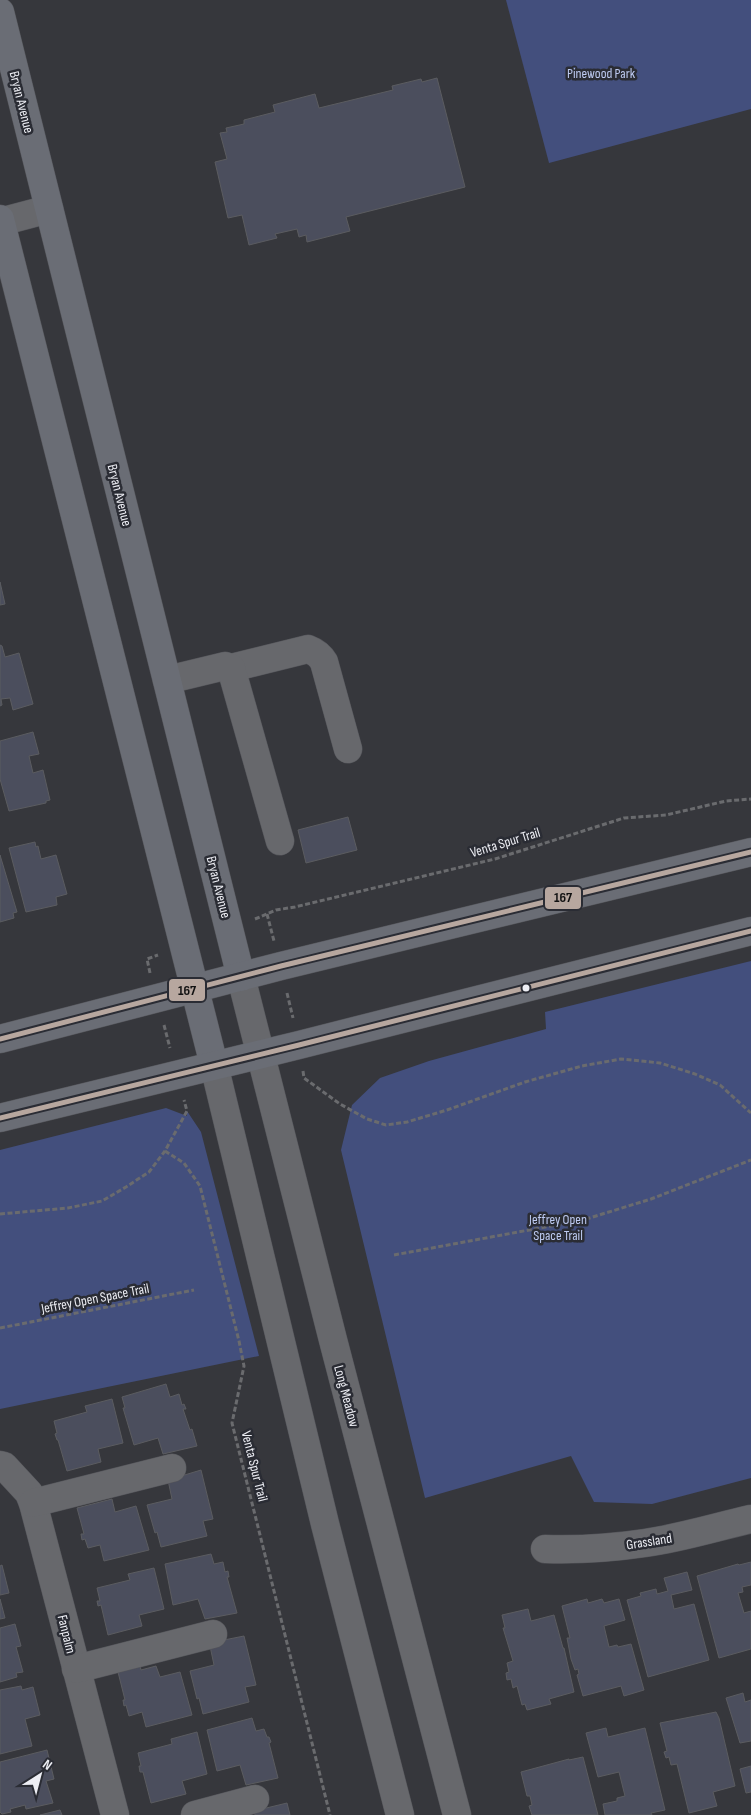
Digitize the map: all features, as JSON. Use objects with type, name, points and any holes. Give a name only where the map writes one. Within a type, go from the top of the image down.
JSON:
[{"type":"main road","name":"Bryan Avenue","points":[[0,12],[241,977]]},
{"type":"main road","points":[[0,221],[214,1065]]},
{"type":"main road","points":[[0,1039],[280,966],[751,852]]},
{"type":"main road","points":[[0,1118],[751,931]]},
{"type":"street","points":[[0,221],[49,209]]},
{"type":"street","points":[[167,680],[225,666],[231,668],[308,649],[315,651],[324,662],[348,749]]},
{"type":"street","points":[[231,668],[280,841]]},
{"type":"street","name":"Long Meadow","points":[[241,977],[333,1340],[457,1815]]},
{"type":"street","points":[[214,1065],[325,1524],[400,1815]]},
{"type":"street","name":"Fanpalm","points":[[0,1465],[4,1466],[30,1493],[115,1815]]},
{"type":"street","points":[[33,1503],[172,1468]]},
{"type":"street","name":"Grassland","points":[[545,1550],[587,1550],[646,1543],[751,1519]]},
{"type":"street","points":[[76,1669],[213,1634]]},
{"type":"street","points":[[195,1815],[256,1799]]},
{"type":"path","name":"Venta Spur Trail","points":[[267,914],[276,910],[495,859],[624,818],[666,815],[726,801],[751,799]]},
{"type":"path","points":[[304,1078],[340,1104],[367,1120],[386,1125],[407,1122],[447,1110],[525,1082],[572,1068],[621,1059],[660,1063],[695,1074],[720,1085],[751,1113]]},
{"type":"path","points":[[0,1214],[68,1208],[102,1201],[149,1172],[164,1151],[187,1111]]},
{"type":"path","name":"Venta Spur Trail","points":[[164,1151],[184,1163],[200,1186],[239,1341],[244,1366],[232,1423],[330,1815]]},
{"type":"path","points":[[394,1255],[583,1220],[651,1199],[751,1160]]},
{"type":"path","name":"Jeffrey Open Space Trail","points":[[0,1328],[194,1290]]},
{"type":"green space","name":"Pinewood Park","points":[[506,0],[751,0],[751,109],[549,163]]},
{"type":"green space","name":"Jeffrey Open Space Trail","points":[[751,961],[751,1478],[652,1504],[594,1502],[571,1456],[425,1498],[341,1150],[352,1105],[380,1078],[429,1061],[546,1029],[545,1012]]},
{"type":"green space","points":[[166,1108],[187,1116],[187,1111],[201,1132],[259,1356],[0,1409],[0,1150]]},
{"type":"building","points":[[437,78],[465,187],[346,217],[350,231],[307,242],[306,235],[299,237],[297,229],[275,234],[277,238],[249,245],[242,215],[228,218],[215,162],[227,159],[220,133],[227,132],[226,128],[244,124],[244,120],[275,112],[273,105],[315,94],[319,108],[393,90],[392,86],[421,79],[422,82]]},
{"type":"building","points":[[0,582],[5,604],[0,605]]},
{"type":"building","points":[[0,645],[5,657],[19,653],[33,704],[13,710],[10,698],[1,699],[2,705],[0,706]]},
{"type":"building","points":[[33,732],[39,754],[29,756],[33,773],[43,770],[50,800],[46,801],[46,803],[9,811],[0,779],[0,741]]},
{"type":"building","points":[[348,817],[357,850],[306,863],[298,830]]},
{"type":"building","points":[[35,842],[41,859],[56,855],[67,894],[56,897],[57,905],[26,912],[9,848]]},
{"type":"building","points":[[0,855],[17,912],[13,913],[14,918],[0,922]]},
{"type":"building","points":[[166,1384],[170,1397],[179,1394],[182,1405],[184,1404],[186,1409],[183,1409],[197,1446],[163,1454],[158,1438],[134,1445],[123,1408],[125,1408],[122,1397]]},
{"type":"building","points":[[112,1399],[123,1443],[98,1449],[101,1462],[67,1471],[55,1434],[57,1433],[54,1421],[87,1412],[85,1406]]},
{"type":"building","points":[[201,1470],[213,1519],[203,1521],[207,1536],[161,1547],[147,1505],[172,1499],[168,1480]]},
{"type":"building","points":[[112,1499],[115,1512],[136,1506],[149,1550],[104,1561],[100,1545],[88,1548],[85,1539],[82,1540],[81,1534],[84,1534],[77,1508]]},
{"type":"building","points":[[211,1554],[214,1564],[223,1562],[225,1572],[228,1571],[229,1577],[227,1577],[237,1613],[205,1619],[198,1599],[173,1605],[165,1564]]},
{"type":"building","points":[[751,1562],[751,1585],[742,1587],[743,1592],[738,1593],[744,1613],[751,1611],[751,1649],[719,1658],[697,1576]]},
{"type":"building","points":[[2,1565],[9,1593],[0,1595],[0,1566]]},
{"type":"building","points":[[154,1568],[164,1609],[139,1615],[142,1626],[108,1635],[101,1605],[98,1606],[97,1601],[100,1601],[97,1588],[130,1580],[128,1574]]},
{"type":"building","points":[[687,1572],[692,1590],[671,1595],[674,1609],[694,1604],[709,1660],[648,1677],[627,1600],[641,1596],[640,1593],[656,1589],[657,1594],[668,1591],[664,1578]]},
{"type":"building","points":[[0,1599],[5,1618],[0,1619]]},
{"type":"building","points":[[587,1599],[588,1603],[602,1599],[604,1603],[619,1599],[625,1620],[604,1626],[609,1647],[631,1644],[644,1690],[624,1696],[621,1686],[583,1696],[577,1675],[579,1674],[578,1669],[575,1670],[571,1659],[567,1638],[570,1638],[562,1606]]},
{"type":"building","points":[[528,1609],[531,1621],[554,1615],[574,1692],[549,1699],[551,1704],[527,1710],[525,1704],[522,1705],[517,1686],[513,1688],[511,1679],[507,1680],[506,1673],[509,1672],[507,1663],[513,1661],[503,1628],[505,1628],[502,1615]]},
{"type":"building","points":[[15,1624],[21,1646],[16,1647],[23,1672],[16,1673],[17,1677],[0,1682],[0,1628]]},
{"type":"building","points":[[244,1636],[256,1685],[245,1687],[249,1702],[203,1714],[190,1671],[214,1665],[210,1646],[224,1642],[224,1640]]},
{"type":"building","points":[[140,1666],[141,1670],[156,1666],[160,1677],[180,1672],[192,1715],[146,1727],[142,1712],[129,1716],[126,1705],[124,1706],[123,1700],[125,1700],[118,1672]]},
{"type":"building","points":[[21,1686],[22,1690],[33,1687],[40,1715],[25,1719],[32,1746],[0,1754],[0,1690]]},
{"type":"building","points":[[743,1693],[745,1702],[751,1700],[751,1741],[740,1743],[726,1698]]},
{"type":"building","points":[[716,1712],[735,1786],[713,1792],[717,1806],[689,1813],[677,1764],[671,1765],[669,1757],[666,1758],[664,1752],[667,1751],[660,1723]]},
{"type":"building","points":[[252,1718],[256,1731],[264,1729],[267,1737],[269,1737],[278,1778],[246,1785],[240,1765],[217,1771],[207,1730]]},
{"type":"building","points":[[606,1728],[608,1737],[645,1728],[665,1810],[651,1813],[652,1815],[605,1815],[603,1804],[617,1801],[617,1798],[625,1796],[619,1772],[598,1777],[586,1733]]},
{"type":"building","points":[[197,1732],[207,1774],[182,1781],[186,1794],[151,1803],[143,1772],[140,1772],[139,1766],[141,1766],[138,1753],[172,1744],[171,1739]]},
{"type":"building","points":[[47,1750],[54,1779],[46,1781],[53,1803],[26,1809],[25,1805],[10,1809],[11,1812],[2,1814],[0,1812],[0,1762]]},
{"type":"building","points":[[583,1757],[598,1815],[532,1815],[529,1806],[532,1805],[530,1796],[527,1796],[521,1772]]},
{"type":"building","points":[[751,1766],[751,1792],[746,1793],[740,1769]]},
{"type":"building","points":[[287,1803],[290,1815],[255,1815],[254,1811]]},
{"type":"building","points":[[60,1810],[62,1815],[40,1815]]},
{"type":"transit line","name":"167","points":[[0,1039],[281,966],[751,852]]},
{"type":"transit line","name":"167","points":[[0,1118],[751,931]]}]
